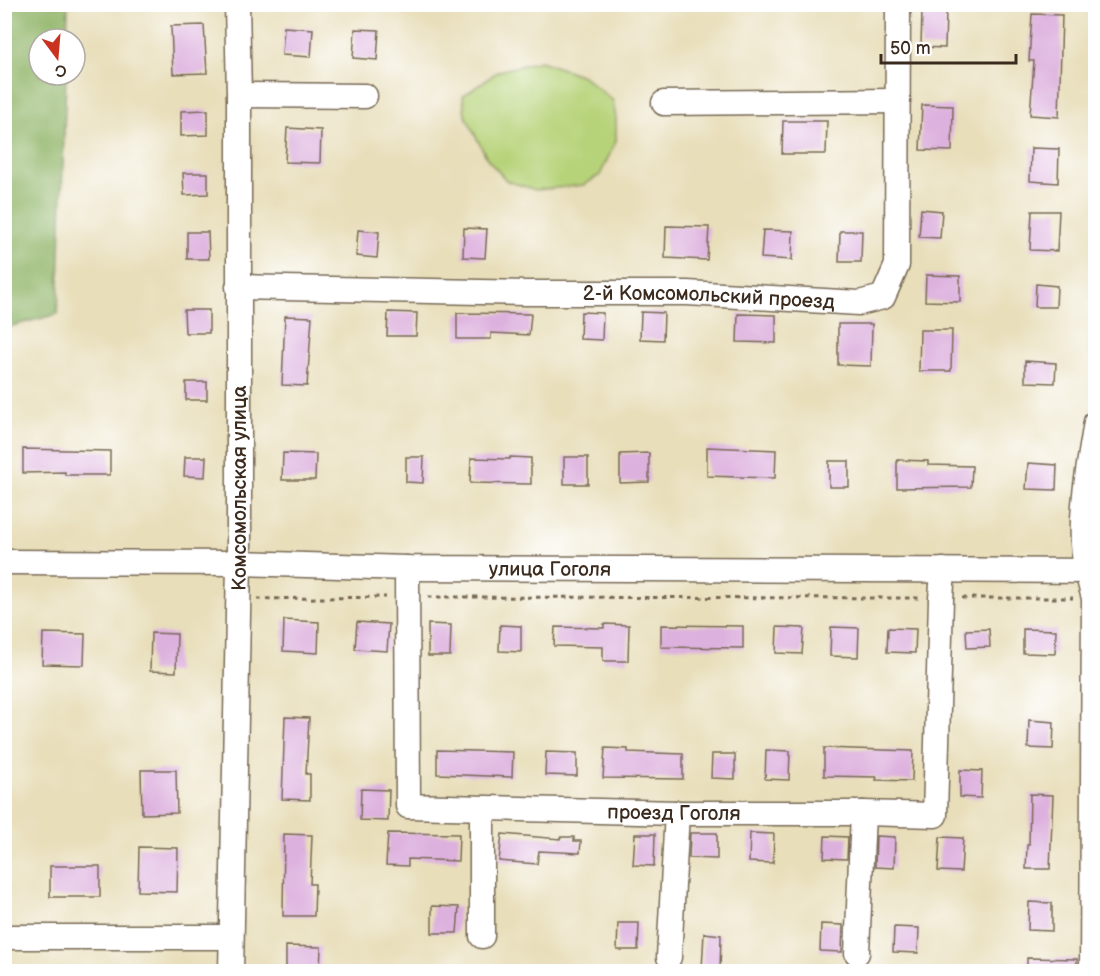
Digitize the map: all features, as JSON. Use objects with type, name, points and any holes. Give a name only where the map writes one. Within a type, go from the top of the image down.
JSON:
[{"type":"street","name":"Комсомольская улица","points":[[231,972],[239,563],[237,4]]},
{"type":"street","name":"2-й Комсомольский проезд","points":[[238,287],[527,293],[687,293],[859,303],[883,297],[897,265],[898,4]]},
{"type":"street","points":[[239,95],[365,96]]},
{"type":"street","points":[[664,103],[898,101]]},
{"type":"street","points":[[1092,972],[1095,828],[1094,598],[1091,571],[1083,543],[1083,515],[1095,422]]},
{"type":"street","name":"улица Гоголя","points":[[4,562],[239,563],[407,568],[1091,571]]},
{"type":"street","name":"проезд Гоголя","points":[[407,568],[408,806],[677,813],[935,815],[940,598],[943,570]]},
{"type":"street","points":[[482,809],[482,936]]},
{"type":"street","points":[[669,957],[677,813]]},
{"type":"street","points":[[857,953],[863,813]]},
{"type":"street","points":[[4,937],[231,937]]},
{"type":"path","points":[[257,598],[1094,598]]},
{"type":"green space","points":[[5,4],[68,5],[67,27],[27,27],[27,87],[66,87],[58,314],[5,328]]},
{"type":"green space","points":[[540,61],[583,76],[613,101],[616,141],[600,175],[584,185],[536,190],[507,181],[488,160],[465,115],[463,96],[499,71]]},
{"type":"building","points":[[922,10],[946,11],[945,48],[921,47]]},
{"type":"building","points":[[1032,14],[1062,15],[1059,117],[1030,115],[1034,61],[1029,61]]},
{"type":"building","points":[[204,25],[207,73],[173,74],[171,26]]},
{"type":"building","points":[[284,27],[313,29],[311,57],[282,55]]},
{"type":"building","points":[[355,29],[379,30],[377,60],[353,58]]},
{"type":"building","points":[[922,105],[953,106],[952,151],[920,150]]},
{"type":"building","points":[[208,110],[208,135],[181,136],[181,111]]},
{"type":"building","points":[[783,121],[827,121],[826,154],[782,154]]},
{"type":"building","points":[[287,128],[321,130],[320,163],[285,162]]},
{"type":"building","points":[[1031,148],[1059,149],[1058,183],[1030,181]]},
{"type":"building","points":[[183,173],[208,173],[208,194],[184,195]]},
{"type":"building","points":[[921,209],[942,211],[940,238],[919,237]]},
{"type":"building","points":[[1032,211],[1059,211],[1057,251],[1030,250]]},
{"type":"building","points":[[666,226],[709,227],[707,260],[665,258]]},
{"type":"building","points":[[464,228],[487,229],[485,258],[463,257]]},
{"type":"building","points":[[358,230],[379,232],[377,258],[356,256]]},
{"type":"building","points":[[763,230],[793,231],[792,260],[761,258]]},
{"type":"building","points":[[840,231],[862,231],[861,262],[839,262]]},
{"type":"building","points":[[187,232],[208,232],[209,259],[187,259]]},
{"type":"building","points":[[926,275],[960,276],[960,302],[925,301]]},
{"type":"building","points":[[1036,284],[1057,286],[1056,307],[1035,307]]},
{"type":"building","points":[[184,310],[209,310],[209,333],[185,333]]},
{"type":"building","points":[[388,312],[417,313],[416,336],[387,336]]},
{"type":"building","points":[[581,312],[603,313],[602,340],[580,339]]},
{"type":"building","points":[[641,312],[664,313],[663,340],[640,339]]},
{"type":"building","points":[[457,313],[531,314],[529,335],[491,333],[491,339],[457,339]]},
{"type":"building","points":[[738,314],[776,315],[776,343],[737,342]]},
{"type":"building","points":[[285,316],[312,317],[307,386],[282,385]]},
{"type":"building","points":[[838,324],[872,324],[871,366],[838,365]]},
{"type":"building","points":[[920,330],[952,330],[951,371],[919,371]]},
{"type":"building","points":[[1025,361],[1056,363],[1055,383],[1025,382]]},
{"type":"building","points":[[186,382],[207,382],[207,400],[186,400]]},
{"type":"building","points":[[707,447],[776,450],[775,478],[707,476]]},
{"type":"building","points":[[23,449],[110,451],[110,475],[65,475],[65,472],[23,473]]},
{"type":"building","points":[[283,453],[316,454],[315,480],[282,480]]},
{"type":"building","points":[[649,453],[649,482],[620,483],[620,454]]},
{"type":"building","points":[[185,457],[206,457],[205,477],[184,476]]},
{"type":"building","points":[[406,457],[424,457],[423,483],[406,482]]},
{"type":"building","points":[[510,457],[531,458],[531,484],[470,483],[471,458],[510,459]]},
{"type":"building","points":[[564,457],[588,457],[588,484],[564,484]]},
{"type":"building","points":[[897,460],[928,461],[928,465],[972,466],[971,487],[897,488]]},
{"type":"building","points":[[829,461],[849,461],[849,487],[829,487]]},
{"type":"building","points":[[1028,463],[1057,465],[1056,490],[1026,489]]},
{"type":"building","points":[[284,620],[319,622],[318,653],[283,651]]},
{"type":"building","points":[[357,622],[389,624],[387,651],[355,649]]},
{"type":"building","points":[[428,624],[451,625],[450,656],[428,656]]},
{"type":"building","points":[[604,624],[629,625],[628,661],[603,661],[603,647],[554,646],[555,627],[604,628]]},
{"type":"building","points":[[500,625],[521,626],[521,652],[499,651]]},
{"type":"building","points":[[661,625],[743,626],[743,648],[661,647]]},
{"type":"building","points":[[777,627],[804,628],[802,654],[776,653]]},
{"type":"building","points":[[831,627],[859,628],[858,657],[830,656]]},
{"type":"building","points":[[888,628],[916,629],[915,653],[887,652]]},
{"type":"building","points":[[989,629],[990,647],[967,648],[966,630]]},
{"type":"building","points":[[1023,629],[1056,630],[1055,654],[1023,653]]},
{"type":"building","points":[[43,633],[85,634],[84,665],[42,664]]},
{"type":"building","points":[[151,633],[177,634],[176,672],[150,671]]},
{"type":"building","points":[[285,717],[309,718],[306,774],[310,774],[310,800],[282,799]]},
{"type":"building","points":[[1029,720],[1054,722],[1053,749],[1028,748]]},
{"type":"building","points":[[605,748],[628,749],[628,752],[683,754],[683,779],[603,778]]},
{"type":"building","points":[[824,748],[913,751],[912,781],[876,780],[877,777],[824,776]]},
{"type":"building","points":[[437,750],[513,752],[512,777],[437,774]]},
{"type":"building","points":[[766,750],[790,751],[789,780],[765,779]]},
{"type":"building","points":[[546,752],[577,753],[577,776],[545,775]]},
{"type":"building","points":[[712,754],[735,754],[735,779],[711,778]]},
{"type":"building","points":[[141,770],[176,770],[177,813],[142,814]]},
{"type":"building","points":[[960,770],[982,771],[981,798],[960,797]]},
{"type":"building","points":[[361,789],[389,790],[388,821],[360,820]]},
{"type":"building","points":[[1030,794],[1053,795],[1050,869],[1026,869]]},
{"type":"building","points":[[388,833],[459,834],[458,861],[408,859],[408,866],[386,865]]},
{"type":"building","points":[[690,833],[717,833],[717,859],[689,858]]},
{"type":"building","points":[[750,833],[774,834],[773,863],[749,862]]},
{"type":"building","points":[[284,834],[312,835],[310,884],[315,884],[314,916],[283,916]]},
{"type":"building","points":[[502,834],[560,839],[560,837],[574,837],[574,841],[581,841],[580,853],[539,851],[537,864],[499,861]]},
{"type":"building","points":[[635,834],[655,834],[654,866],[633,865]]},
{"type":"building","points":[[825,836],[848,837],[847,859],[824,858]]},
{"type":"building","points":[[876,836],[895,837],[894,868],[875,867]]},
{"type":"building","points":[[940,837],[963,838],[961,872],[938,871]]},
{"type":"building","points":[[139,847],[178,848],[177,892],[138,891]]},
{"type":"building","points":[[50,866],[100,866],[100,897],[50,897]]},
{"type":"building","points":[[1029,902],[1052,903],[1052,931],[1028,930]]},
{"type":"building","points":[[432,906],[459,907],[457,933],[432,933]]},
{"type":"building","points":[[618,923],[639,923],[638,950],[617,950]]},
{"type":"building","points":[[821,924],[843,925],[842,952],[820,951]]},
{"type":"building","points":[[894,927],[919,928],[918,953],[893,952]]},
{"type":"building","points":[[704,933],[721,935],[720,970],[702,969]]},
{"type":"building","points":[[286,946],[321,947],[320,972],[286,972]]},
{"type":"building","points":[[1027,958],[1077,959],[1077,972],[1027,972]]}]
